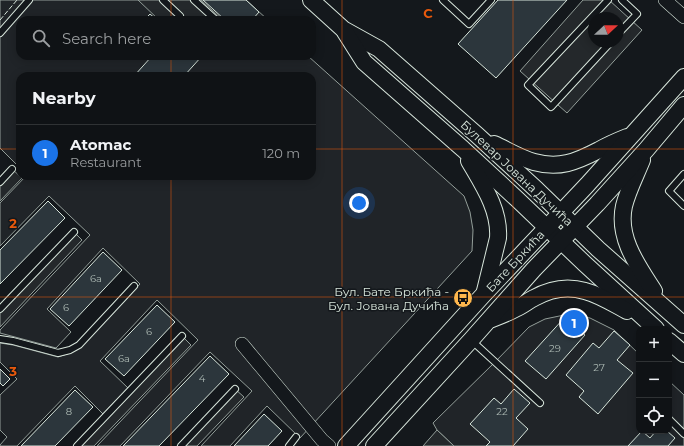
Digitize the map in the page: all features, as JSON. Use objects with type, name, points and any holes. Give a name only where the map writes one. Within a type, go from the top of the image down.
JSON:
[{"type":"street","name":"Булевар Јована Дучића","points":[[311,0],[343,29],[379,50],[477,135],[604,254],[684,325]]},
{"type":"street","points":[[665,0],[684,17]]},
{"type":"street","name":"Булевар Јована Дучића","points":[[343,29],[364,62],[463,149],[652,326]]},
{"type":"street","name":"Бате Бркића","points":[[346,446],[484,294],[634,134],[684,77]]},
{"type":"street","name":"Бате Бркића","points":[[374,446],[534,269],[597,204],[684,105]]},
{"type":"street","points":[[477,135],[523,158],[534,162],[558,165],[578,160],[634,134]]},
{"type":"street","points":[[463,149],[489,196],[498,221],[498,238],[484,294]]},
{"type":"street","points":[[646,150],[624,206],[624,232],[628,247],[638,267],[665,308]]},
{"type":"street","points":[[489,320],[515,309],[545,292],[572,288],[585,290],[596,294],[652,326]]},
{"type":"street","points":[[242,344],[328,446]]},
{"type":"street","points":[[672,344],[684,354]]},
{"type":"lane","points":[[0,32],[29,0]]},
{"type":"lane","points":[[163,0],[180,16]]},
{"type":"lane","points":[[194,0],[212,16]]},
{"type":"lane","points":[[443,0],[469,24],[491,0]]},
{"type":"lane","points":[[597,12],[608,0]]},
{"type":"lane","points":[[622,0],[637,14],[624,28]]},
{"type":"lane","points":[[588,21],[528,85],[551,107],[605,48]]},
{"type":"lane","points":[[0,182],[12,169]]},
{"type":"lane","points":[[684,174],[669,191],[684,206]]},
{"type":"lane","points":[[0,309],[74,232]]},
{"type":"lane","points":[[0,339],[13,341],[58,354],[70,350],[79,345],[134,286]]},
{"type":"lane","points":[[76,446],[182,336]]},
{"type":"lane","points":[[471,340],[540,403]]},
{"type":"lane","points":[[181,446],[235,389]]},
{"type":"lane","points":[[672,422],[684,434]]},
{"type":"lane","points":[[289,446],[296,437]]},
{"type":"shaded area","points":[[0,0],[246,0],[264,16],[16,16],[16,60],[312,60],[464,196],[470,212],[473,230],[472,251],[300,438],[267,406],[230,446],[201,446],[252,391],[210,352],[120,446],[97,446],[198,340],[157,300],[100,361],[128,388],[103,414],[75,386],[17,446],[0,446],[7,437],[0,430],[0,395],[17,379],[0,362],[0,343],[58,357],[70,353],[78,349],[140,284],[103,248],[47,309],[71,332],[56,348],[0,333],[0,330],[90,235],[49,196],[0,246],[0,203],[22,180],[316,180],[316,72],[16,72],[16,164],[0,148]]},
{"type":"shaded area","points":[[138,0],[201,0],[219,16],[155,16]]},
{"type":"shaded area","points":[[583,0],[609,0],[622,12],[588,12],[588,48],[624,48],[624,14],[642,30],[567,113],[520,71]]},
{"type":"shaded area","points":[[12,169],[16,173],[16,180],[20,180],[0,201],[0,182]]},
{"type":"shaded area","points":[[74,232],[82,240],[0,327],[0,309]]},
{"type":"shaded area","points":[[569,314],[590,318],[614,330],[636,351],[636,434],[672,434],[672,384],[684,395],[684,446],[454,446],[437,430],[433,423],[529,327],[545,319]]},
{"type":"shaded area","points":[[182,336],[191,345],[94,446],[77,446]]},
{"type":"shaded area","points":[[235,389],[244,397],[197,446],[181,446]]},
{"type":"shaded area","points":[[437,430],[454,446],[423,446]]},
{"type":"building","points":[[203,0],[246,0],[259,12],[256,16],[221,16]]},
{"type":"building","points":[[498,0],[567,0],[496,78],[458,44]]},
{"type":"building","points":[[148,60],[198,60],[188,72],[138,72]]},
{"type":"building","points":[[48,201],[65,218],[0,284],[0,250]]},
{"type":"building","points":[[103,252],[122,270],[69,326],[50,309]]},
{"type":"building","points":[[157,305],[175,322],[124,376],[105,359]]},
{"type":"building","points":[[565,317],[585,335],[546,379],[525,361]]},
{"type":"building","points":[[614,331],[630,345],[617,360],[633,373],[598,414],[579,397],[584,391],[566,375],[593,343],[599,348]]},
{"type":"building","points":[[210,356],[229,374],[159,446],[123,446]]},
{"type":"building","points":[[0,369],[10,379],[3,386],[0,383]]},
{"type":"building","points":[[514,389],[530,403],[516,418],[528,429],[513,446],[486,446],[490,442],[470,424],[494,398],[501,404]]},
{"type":"building","points":[[75,390],[93,407],[55,446],[21,446]]},
{"type":"building","points":[[264,414],[282,431],[268,446],[234,446]]},
{"type":"building","points":[[639,434],[645,434],[650,438],[653,434],[670,434],[675,438],[668,446],[628,446]]},
{"type":"fence","points":[[0,20],[17,0]]},
{"type":"place","name":"Бул. Бате Бркића - Бул. Јована Дучића","points":[[463,298]]},
{"type":"place","name":"Atomac","points":[[574,323]]}]
